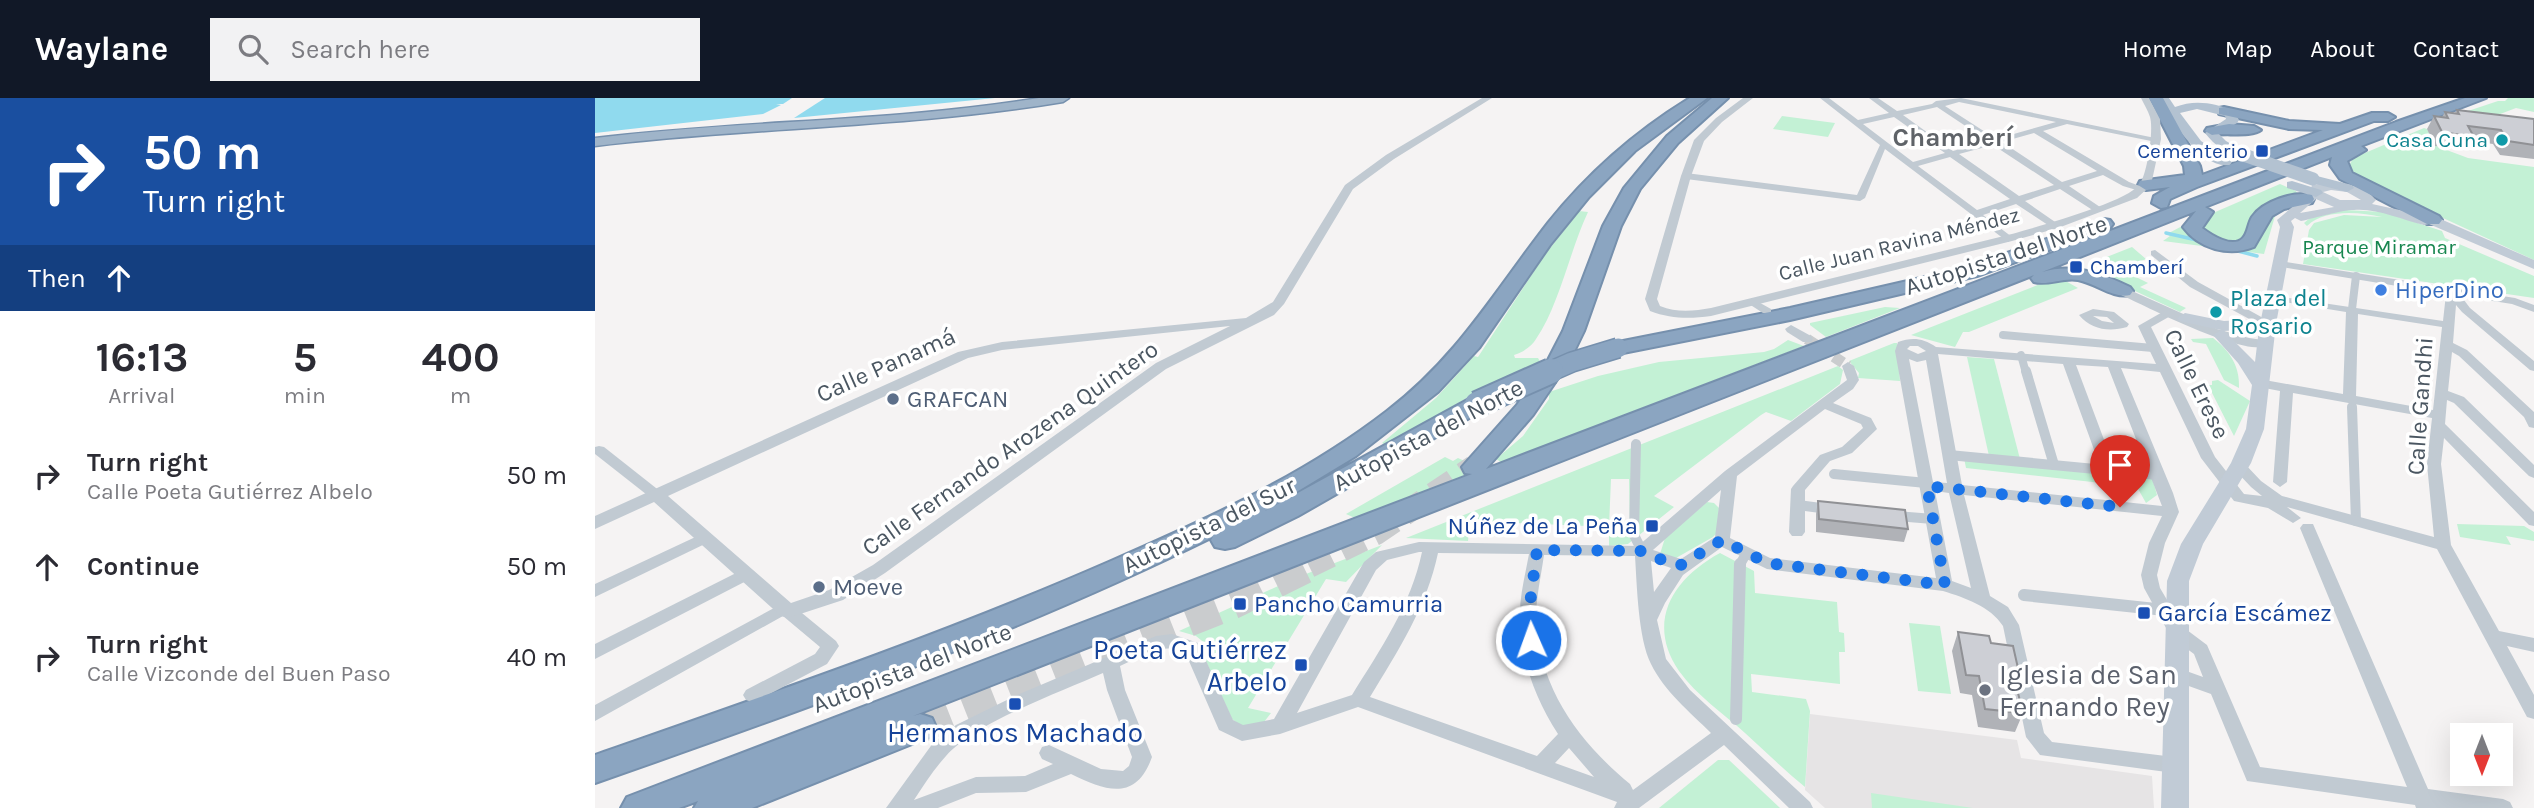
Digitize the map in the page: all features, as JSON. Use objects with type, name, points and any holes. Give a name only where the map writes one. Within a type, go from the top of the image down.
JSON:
[{"type":"highway","points":[[595,140],[696,128],[927,112],[1041,98]]},
{"type":"highway","points":[[696,128],[936,116],[1063,98]]},
{"type":"highway","name":"Autopista del Sur","points":[[595,769],[1016,615],[1231,519],[1297,484],[1385,425],[1439,379],[1473,342],[1543,242],[1594,180],[1659,125],[1700,98]]},
{"type":"highway","points":[[1473,467],[1531,402],[1566,346],[1612,224],[1652,160],[1680,131],[1721,98]]},
{"type":"highway","points":[[2156,98],[2198,181]]},
{"type":"highway","name":"Autopista del Norte","points":[[595,786],[837,698],[1170,567],[1289,510],[1477,404],[1572,362],[1618,348],[1790,314],[1970,272],[2277,174],[2443,98]]},
{"type":"highway","name":"Autopista del Norte","points":[[639,808],[2394,121],[2479,98]]},
{"type":"highway","points":[[2128,242],[2157,213],[2162,196],[2372,117],[2394,121],[2399,133],[2342,156],[2337,165],[2353,180],[2433,220]]},
{"type":"highway","points":[[2202,118],[2229,128],[2258,130],[2281,139],[2286,145],[2284,151]]},
{"type":"highway","points":[[2202,118],[2303,126],[2355,123]]},
{"type":"highway","points":[[2123,291],[2097,274],[2092,263],[2097,255],[2245,195],[2277,174]]},
{"type":"highway","points":[[2150,182],[2198,181]]},
{"type":"highway","points":[[2204,212],[2192,227],[2198,235],[2226,244],[2243,244],[2252,239],[2257,222],[2268,211],[2312,190]]},
{"type":"highway","points":[[1020,660],[1163,621],[1396,534],[2055,272],[2088,275],[2123,291]]},
{"type":"highway","points":[[1016,615],[1075,597],[1163,561],[1205,549]]},
{"type":"highway","points":[[712,808],[920,727]]},
{"type":"main road","points":[[2163,98],[2202,118]]},
{"type":"main road","points":[[2170,98],[2202,118]]},
{"type":"main road","points":[[2191,98],[2215,141],[2312,190],[2353,198],[2433,220],[2534,268]]},
{"type":"main road","points":[[2202,118],[2196,144],[2211,156],[2301,191],[2312,190]]},
{"type":"main road","points":[[2175,808],[2178,581],[2192,544],[2233,476],[2255,429],[2268,324],[2287,228],[2284,220],[2312,190]]},
{"type":"main road","points":[[2287,228],[2315,210],[2353,198],[2403,214],[2534,268]]},
{"type":"main road","points":[[2301,217],[2352,208],[2403,214]]},
{"type":"main road","points":[[2185,318],[2224,326],[2268,324]]},
{"type":"main road","points":[[2221,335],[2245,360],[2259,383]]},
{"type":"street","name":"Calle Fernando Arozena Quintero","points":[[787,610],[820,602],[852,586],[1161,366],[1258,318],[1278,304],[1349,187],[1390,157],[1488,98]]},
{"type":"street","points":[[1749,98],[1719,120],[1699,140],[1686,176],[1860,198],[1875,160],[1885,145]]},
{"type":"street","points":[[1824,98],[2008,239]]},
{"type":"street","points":[[1873,98],[2055,226]]},
{"type":"street","points":[[1929,98],[2097,209]]},
{"type":"street","points":[[2035,130],[2105,171],[2150,182],[2156,139],[2155,118],[2145,98]]},
{"type":"street","points":[[1857,123],[1959,100],[2156,139]]},
{"type":"street","points":[[1911,165],[2067,122]]},
{"type":"street","points":[[1875,160],[1901,158]]},
{"type":"street","points":[[1975,214],[2105,171]]},
{"type":"street","name":"Calle Juan Ravina Méndez","points":[[1686,176],[1651,299],[1655,308],[1666,313],[1687,315],[1753,302],[2055,226],[2133,196],[2150,182]]},
{"type":"street","points":[[2155,253],[2177,272],[2215,297],[2268,324]]},
{"type":"street","points":[[2280,264],[2515,301],[2534,309]]},
{"type":"street","points":[[2356,276],[2352,309],[2351,403],[2356,521]]},
{"type":"street","points":[[2123,291],[2185,318],[2265,344]]},
{"type":"street","points":[[2452,291],[2466,310],[2534,367]]},
{"type":"street","name":"Calle Gandhi","points":[[2452,291],[2434,464],[2444,545],[2534,712]]},
{"type":"street","points":[[2273,297],[2352,309],[2450,316],[2481,323]]},
{"type":"street","points":[[1753,302],[1767,311]]},
{"type":"street","points":[[2450,316],[2466,310]]},
{"type":"street","name":"Calle Erese","points":[[2169,312],[2144,326],[2207,458],[2233,476]]},
{"type":"street","name":"Calle Panamá","points":[[595,523],[963,355],[1002,346],[1196,327],[1258,318]]},
{"type":"street","points":[[2185,318],[2221,335],[2246,343],[2265,344]]},
{"type":"street","points":[[1196,327],[1209,342]]},
{"type":"street","points":[[1791,330],[1807,339]]},
{"type":"street","points":[[2003,335],[2153,348]]},
{"type":"street","points":[[1945,585],[1902,345],[1918,342],[1932,352],[2021,355],[2162,368]]},
{"type":"street","points":[[2447,345],[2463,353],[2531,415],[2534,424]]},
{"type":"street","points":[[1932,352],[1955,489],[1982,599]]},
{"type":"street","points":[[2021,355],[2054,465]]},
{"type":"street","points":[[2068,360],[2108,469]]},
{"type":"street","points":[[2112,363],[2171,512],[2157,543],[2149,575],[2152,588],[2177,632],[2201,650],[2254,775],[2423,802],[2503,808]]},
{"type":"street","points":[[1642,551],[1730,474],[1853,380],[1848,366]]},
{"type":"street","points":[[2259,383],[2439,421],[2534,521]]},
{"type":"street","points":[[2280,482],[2287,388]]},
{"type":"street","points":[[2441,393],[2459,400],[2534,473]]},
{"type":"street","points":[[1797,532],[1798,489],[1825,458],[1847,450],[1870,429],[1866,421],[1824,404]]},
{"type":"street","points":[[1636,444],[1634,535],[1642,551],[1649,622],[1658,661],[1684,695],[1730,727],[1803,808]]},
{"type":"street","points":[[599,450],[656,495],[830,646],[821,659],[752,695]]},
{"type":"street","points":[[1949,455],[2158,475]]},
{"type":"street","points":[[1722,540],[1730,474]]},
{"type":"street","points":[[1834,474],[2171,512]]},
{"type":"street","points":[[2233,476],[2278,500],[2444,545]]},
{"type":"street","points":[[2233,476],[2239,498],[2272,504],[2301,523],[2423,802]]},
{"type":"street","points":[[1703,497],[1726,506]]},
{"type":"street","points":[[2214,508],[2237,504],[2262,506],[2301,523],[2316,517],[2337,516]]},
{"type":"street","points":[[1798,505],[1843,510]]},
{"type":"street","points":[[1889,515],[1933,519]]},
{"type":"street","points":[[595,591],[704,538]]},
{"type":"street","points":[[1649,622],[1660,593],[1681,565],[1722,540]]},
{"type":"street","points":[[1722,540],[1767,563],[1945,585],[1982,599],[2002,611],[2011,625],[2035,737],[2047,750],[2174,765]]},
{"type":"street","points":[[1280,726],[1370,566],[1383,556],[1402,549],[1431,547],[1642,551],[1681,565]]},
{"type":"street","points":[[1358,700],[1390,648],[1422,582],[1427,571],[1431,547]]},
{"type":"street","points":[[1537,550],[1528,619],[1533,661],[1544,693],[1569,735],[1630,804]]},
{"type":"street","points":[[1630,804],[1730,727],[1739,566],[1746,554]]},
{"type":"street","points":[[595,652],[746,574]]},
{"type":"street","points":[[2024,595],[2165,610]]},
{"type":"street","points":[[595,714],[787,610]]},
{"type":"street","points":[[2495,637],[2534,645]]},
{"type":"street","points":[[900,808],[940,750],[963,730],[1021,701],[1157,643],[1172,640],[1192,648],[1226,724],[1242,733],[1280,726],[1358,700],[1542,764],[1630,804]]},
{"type":"street","points":[[1049,753],[1089,774],[1112,781],[1132,777],[1141,767],[1142,757],[1116,690],[1110,663]]},
{"type":"street","points":[[2178,675],[2217,690]]},
{"type":"street","points":[[1542,764],[1569,735]]},
{"type":"street","points":[[900,808],[976,785],[1025,784],[1072,765]]},
{"type":"shaded area","points":[[1810,714],[2017,740],[2021,758],[2152,776],[2154,808],[1825,808],[1805,790]]},
{"type":"green space","points":[[2508,98],[2534,98],[2534,112],[2516,108],[2495,116],[2468,111],[2505,101]]},
{"type":"green space","points":[[1782,116],[1835,123],[1828,137],[1773,129]]},
{"type":"green space","points":[[2424,128],[2436,146],[2468,158],[2534,167],[2534,260],[2378,188],[2353,174],[2348,168],[2353,158]]},
{"type":"green space","points":[[2280,184],[2296,191],[2298,195],[2241,240],[2223,241],[2202,230],[2205,220],[2213,213]]},
{"type":"green space","points":[[2284,209],[2275,216],[2264,254],[2163,241],[2170,236],[2167,234],[2188,223],[2188,230],[2248,248],[2259,242],[2271,216]]},
{"type":"green space","name":"Parque Miramar","points":[[2345,210],[2384,212],[2442,231],[2445,238],[2534,276],[2534,298],[2303,264],[2309,230],[2314,223],[2344,215],[2382,217],[2343,213],[2323,217],[2307,226],[2304,223],[2310,218]]},
{"type":"green space","points":[[1579,211],[1588,212],[1551,311],[1534,342],[1514,355],[1515,358],[1538,358],[1542,365],[1484,388],[1386,445],[1382,443],[1436,398],[1474,356],[1478,357],[1544,256]]},
{"type":"green space","points":[[2132,247],[2146,259],[2113,273],[2123,278],[2132,275],[2148,283],[2140,287],[2186,308],[2180,312],[2120,284],[2098,270],[2099,260]]},
{"type":"green space","points":[[2058,277],[2079,279],[2062,279],[2078,288],[1969,332],[1963,332],[1955,347],[1911,335]]},
{"type":"green space","points":[[1885,307],[1900,308],[1826,337],[1810,325],[1810,323]]},
{"type":"green space","points":[[2213,338],[2233,360],[2238,373],[2239,388],[2224,380],[2206,344],[2193,342],[2191,339]]},
{"type":"green space","points":[[1788,340],[1804,346],[1501,462],[1496,459],[1523,436],[1549,399],[1549,392],[1598,376],[1659,362],[1764,352]]},
{"type":"green space","points":[[1897,343],[1900,381],[1858,378],[1859,373],[1849,361]]},
{"type":"green space","points":[[1967,357],[1994,359],[2020,459],[1989,456]]},
{"type":"green space","points":[[1838,366],[1843,370],[1840,384],[1791,421],[1766,412],[1654,496],[1674,507],[1628,544],[1609,546],[1609,529],[1630,532],[1629,479],[1611,479],[1609,527],[1470,521],[1468,541],[1406,538]]},
{"type":"green space","points":[[2218,380],[2250,401],[2234,436],[2208,385]]},
{"type":"green space","points":[[1445,457],[1453,461],[1458,458],[1484,470],[1355,518],[1346,514]]},
{"type":"green space","points":[[1964,458],[2152,477],[2157,495],[2146,503],[2137,487],[1966,468]]},
{"type":"green space","points":[[1707,502],[1714,503],[1719,508],[1717,533],[1676,558],[1660,554],[1665,538]]},
{"type":"green space","points":[[2457,524],[2524,526],[2534,532],[2534,541],[2506,536],[2511,545],[2460,537]]},
{"type":"green space","points":[[1382,545],[1346,582],[1326,579],[1248,708],[1271,713],[1264,722],[1241,726],[1232,719],[1204,657],[1207,645],[1196,636],[1179,631],[1298,577]]},
{"type":"green space","points":[[1720,553],[1754,571],[1755,593],[1837,602],[1839,632],[1844,633],[1845,652],[1839,652],[1840,684],[1751,674],[1752,692],[1806,699],[1810,711],[1805,787],[1694,688],[1679,671],[1669,653],[1665,618],[1669,603],[1689,575]]},
{"type":"green space","points":[[1909,623],[1940,626],[1951,694],[1918,691]]},
{"type":"green space","points":[[1718,760],[1729,760],[1780,808],[1659,808]]},
{"type":"green space","points":[[1871,793],[1973,808],[1872,808]]},
{"type":"water","points":[[595,98],[792,98],[783,104],[776,104],[781,105],[763,114],[595,133]]},
{"type":"water","points":[[825,98],[995,98],[794,118]]},
{"type":"building","points":[[2457,110],[2534,119],[2534,145],[2508,141],[2501,130],[2468,126],[2474,137],[2442,132],[2434,116],[2448,118],[2445,112],[2459,114]]},
{"type":"building","points":[[1818,501],[1905,510],[1908,529],[1819,519]]},
{"type":"building","points":[[1958,632],[1989,636],[1991,643],[2013,646],[2022,686],[2016,685],[2023,713],[1985,709],[1979,676],[1966,675]]},
{"type":"waterway","points":[[2166,233],[2201,241]]},
{"type":"waterway","points":[[2234,250],[2257,256]]},
{"type":"tunnel","points":[[1807,339],[1848,366]]},
{"type":"tunnel","points":[[1309,566],[1376,533],[1474,467]]},
{"type":"tunnel","points":[[920,727],[1233,603],[1312,564]]},
{"type":"place","name":"Casa Cuna","points":[[2502,140]]},
{"type":"place","name":"Cementerio","points":[[2262,151]]},
{"type":"place","name":"Chamberí","points":[[2076,267]]},
{"type":"place","name":"HiperDino","points":[[2381,290]]},
{"type":"place","name":"Plaza del Rosario","points":[[2216,312]]},
{"type":"place","name":"GRAFCAN","points":[[893,399]]},
{"type":"place","name":"Núñez de La Peña","points":[[1652,526]]},
{"type":"place","name":"Moeve","points":[[819,587]]},
{"type":"place","name":"Pancho Camurria","points":[[1240,604]]},
{"type":"place","name":"García Escámez","points":[[2144,613]]},
{"type":"place","name":"Poeta Gutiérrez Arbelo","points":[[1301,665]]},
{"type":"place","name":"Iglesia de San Fernando Rey","points":[[1985,690]]},
{"type":"place","name":"Hermanos Machado","points":[[1015,704]]},
{"type":"district","name":"Chamberí","points":[[1953,137]]},
{"type":"route","points":[[1531,640],[1528,619],[1537,550],[1642,551],[1681,565],[1722,540],[1767,563],[1945,585],[1927,486],[2120,507]]}]
